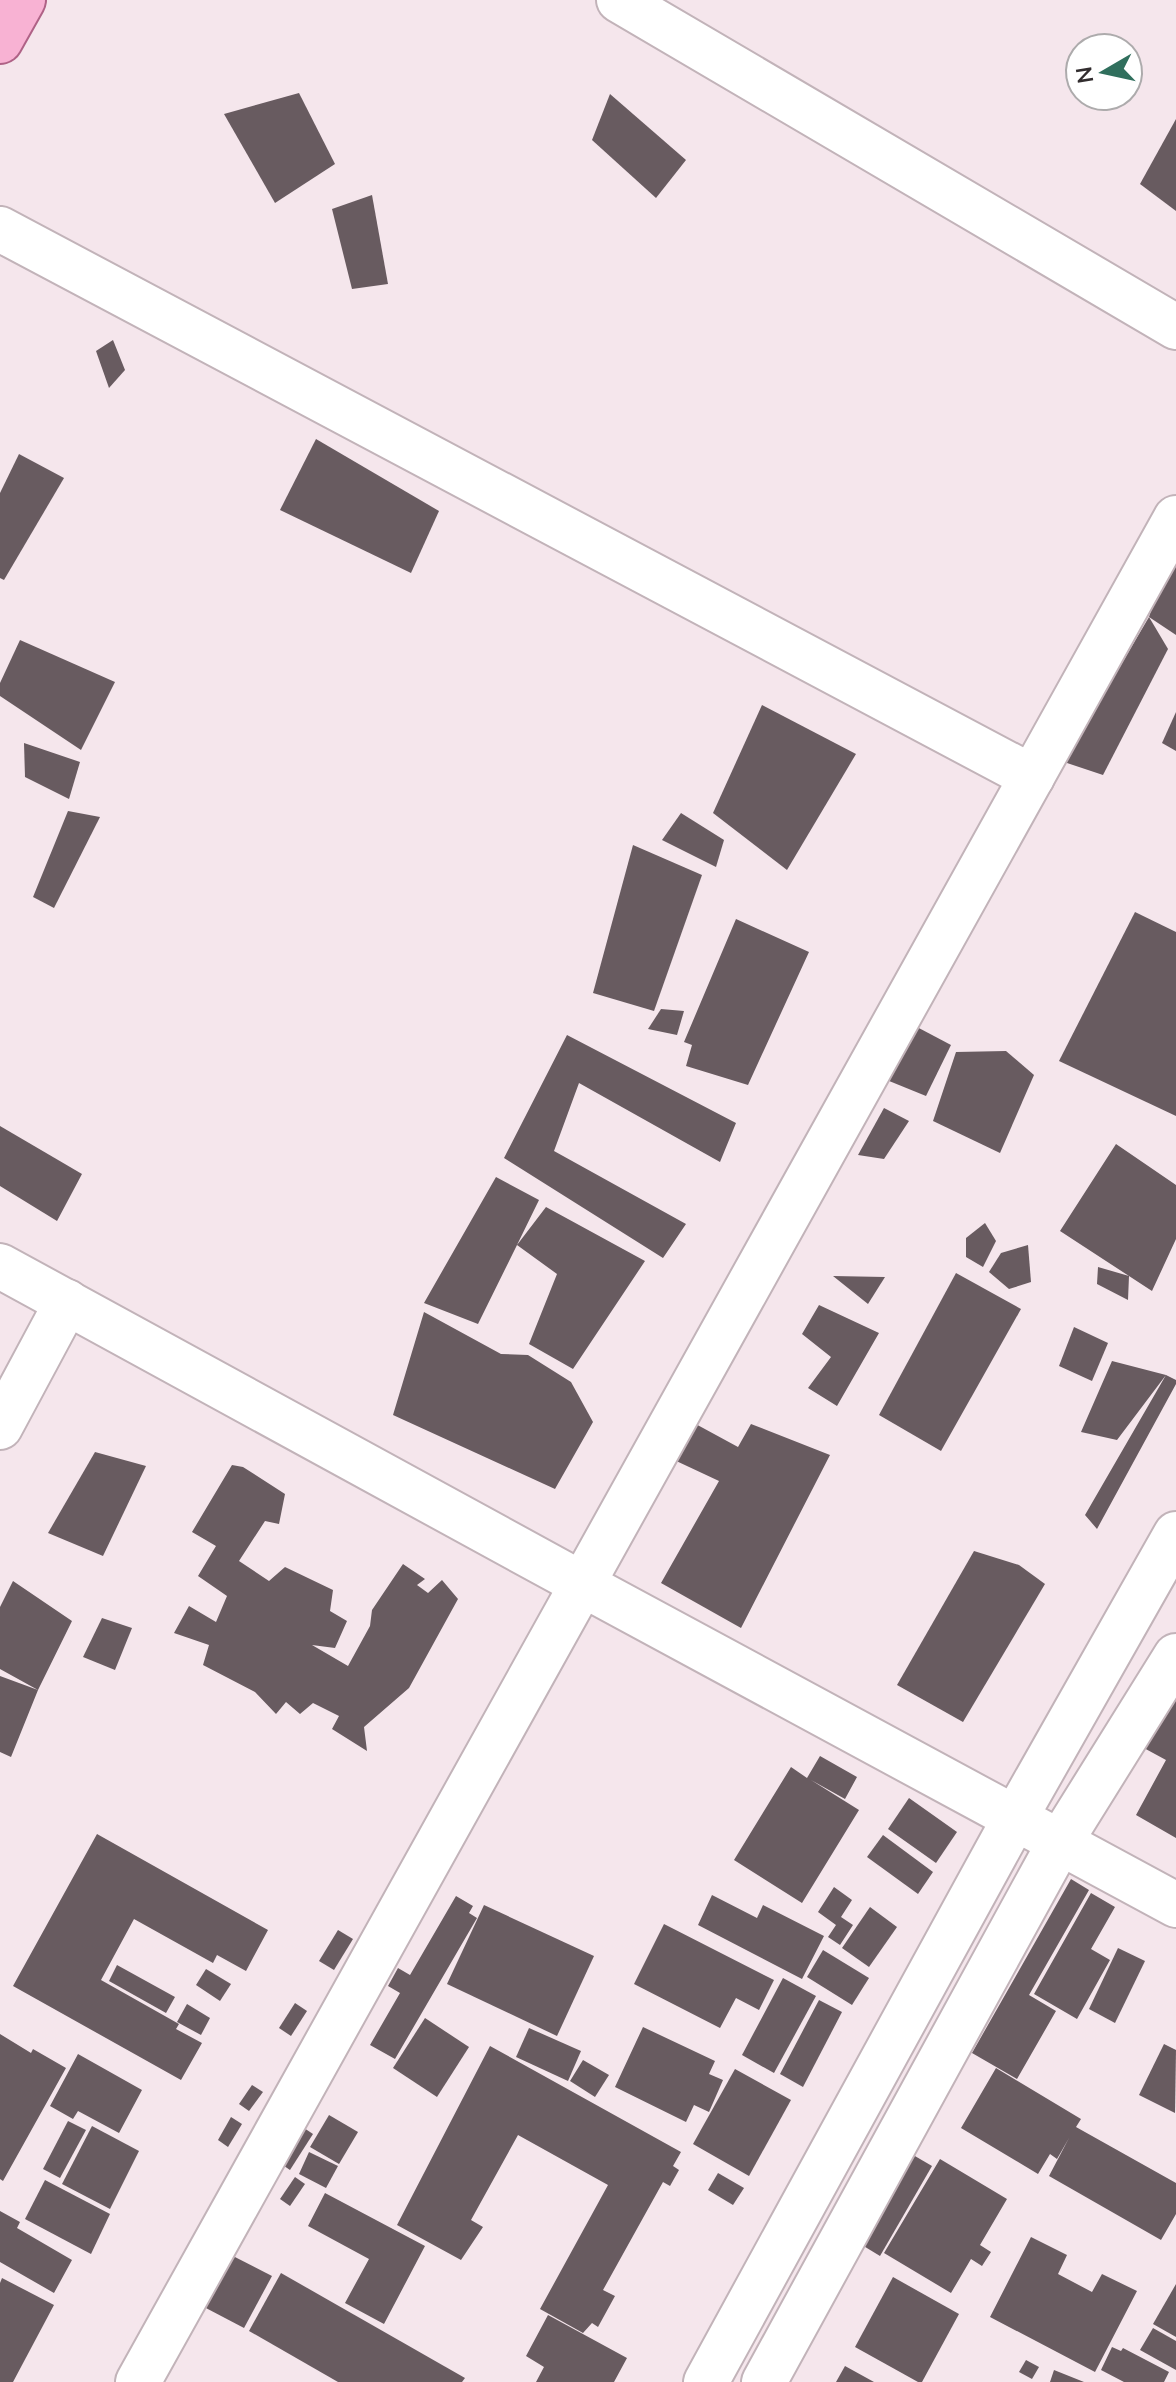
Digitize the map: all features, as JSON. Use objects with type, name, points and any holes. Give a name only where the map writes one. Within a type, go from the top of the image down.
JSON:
[{"type":"main road","points":[[0,41],[23,0]]},
{"type":"street","points":[[619,0],[1176,327]]},
{"type":"street","points":[[0,229],[1032,777]]},
{"type":"street","points":[[138,2382],[1176,518]]},
{"type":"street","points":[[0,1266],[1176,1905]]},
{"type":"street","points":[[0,1427],[67,1302]]},
{"type":"street","points":[[706,2382],[1015,1818],[1176,1534]]},
{"type":"street","points":[[764,2382],[1060,1842],[1176,1656]]},
{"type":"building","points":[[299,93],[335,164],[275,203],[224,114]]},
{"type":"building","points":[[610,94],[686,160],[656,198],[592,140]]},
{"type":"building","points":[[1176,119],[1176,211],[1140,184]]},
{"type":"building","points":[[372,195],[388,284],[352,289],[332,209]]},
{"type":"building","points":[[113,340],[125,370],[109,388],[96,351]]},
{"type":"building","points":[[316,439],[439,511],[411,573],[280,510]]},
{"type":"building","points":[[19,454],[64,478],[4,580],[0,578],[0,493]]},
{"type":"building","points":[[1168,556],[1176,560],[1176,635],[1149,617]]},
{"type":"building","points":[[1149,617],[1168,649],[1103,775],[1064,762]]},
{"type":"building","points":[[20,640],[115,682],[81,750],[0,696],[0,683]]},
{"type":"building","points":[[762,705],[856,754],[787,870],[713,813]]},
{"type":"building","points":[[1176,712],[1176,751],[1162,743]]},
{"type":"building","points":[[24,743],[80,762],[69,799],[25,777]]},
{"type":"building","points":[[68,811],[100,817],[54,908],[33,897]]},
{"type":"building","points":[[681,813],[724,840],[716,867],[662,840]]},
{"type":"building","points":[[633,845],[702,875],[654,1011],[593,993]]},
{"type":"building","points":[[1135,912],[1176,932],[1176,1116],[1059,1061]]},
{"type":"building","points":[[736,919],[809,952],[748,1085],[686,1066],[692,1045],[684,1042]]},
{"type":"building","points":[[661,1009],[684,1011],[677,1035],[648,1029]]},
{"type":"building","points":[[898,1017],[951,1045],[926,1096],[867,1072]]},
{"type":"building","points":[[567,1035],[736,1123],[720,1162],[579,1083],[554,1151],[686,1224],[663,1258],[504,1158]]},
{"type":"building","points":[[1006,1051],[1034,1075],[1000,1153],[933,1121],[956,1052]]},
{"type":"building","points":[[884,1108],[909,1121],[884,1159],[858,1155]]},
{"type":"building","points":[[0,1126],[82,1174],[57,1221],[0,1186]]},
{"type":"building","points":[[1116,1144],[1176,1185],[1176,1239],[1152,1291],[1060,1231]]},
{"type":"building","points":[[496,1177],[539,1200],[478,1324],[424,1303]]},
{"type":"building","points":[[546,1207],[645,1261],[573,1369],[529,1344],[557,1274],[517,1245]]},
{"type":"building","points":[[985,1223],[996,1241],[983,1267],[966,1257],[966,1238]]},
{"type":"building","points":[[1028,1245],[1031,1282],[1009,1289],[989,1272],[1001,1253]]},
{"type":"building","points":[[1098,1267],[1129,1276],[1128,1300],[1097,1284]]},
{"type":"building","points":[[956,1273],[1021,1309],[941,1451],[879,1415]]},
{"type":"building","points":[[833,1276],[885,1277],[868,1304]]},
{"type":"building","points":[[819,1305],[879,1333],[837,1406],[808,1388],[831,1357],[802,1334]]},
{"type":"building","points":[[424,1312],[501,1354],[528,1355],[571,1382],[593,1422],[555,1489],[393,1415]]},
{"type":"building","points":[[1074,1327],[1108,1343],[1092,1381],[1059,1366]]},
{"type":"building","points":[[1112,1361],[1166,1375],[1117,1440],[1081,1432]]},
{"type":"building","points":[[1166,1375],[1176,1380],[1176,1384],[1097,1529],[1085,1515]]},
{"type":"building","points":[[692,1422],[738,1447],[751,1424],[830,1455],[741,1628],[661,1583],[719,1481],[672,1459]]},
{"type":"building","points":[[95,1452],[146,1466],[103,1556],[48,1533]]},
{"type":"building","points":[[232,1465],[243,1467],[285,1494],[279,1524],[265,1521],[239,1561],[269,1581],[285,1567],[333,1590],[330,1611],[347,1621],[335,1648],[312,1645],[348,1666],[370,1626],[372,1610],[403,1564],[425,1579],[417,1585],[428,1593],[442,1580],[458,1599],[409,1688],[364,1727],[367,1751],[332,1729],[339,1716],[313,1703],[300,1714],[286,1702],[276,1714],[255,1692],[203,1665],[209,1645],[174,1633],[189,1606],[216,1622],[227,1596],[198,1576],[216,1546],[192,1532]]},
{"type":"building","points":[[974,1551],[1019,1565],[1045,1584],[963,1722],[897,1685]]},
{"type":"building","points":[[13,1581],[72,1621],[38,1690],[0,1669],[0,1607]]},
{"type":"building","points":[[102,1618],[132,1628],[115,1670],[83,1657]]},
{"type":"building","points":[[0,1676],[38,1690],[11,1757],[0,1752]]},
{"type":"building","points":[[1176,1685],[1176,1838],[1136,1815],[1166,1760],[1142,1747]]},
{"type":"building","points":[[820,1756],[857,1777],[845,1799],[811,1780],[859,1810],[802,1903],[734,1860],[791,1767],[807,1778]]},
{"type":"building","points":[[909,1798],[957,1832],[936,1863],[888,1829]]},
{"type":"building","points":[[97,1834],[268,1930],[246,1971],[217,1955],[213,1963],[134,1919],[101,1980],[179,2024],[176,2029],[202,2043],[181,2080],[13,1986]]},
{"type":"building","points":[[883,1835],[933,1872],[918,1894],[867,1857]]},
{"type":"building","points":[[1071,1879],[1089,1890],[1029,1995],[1056,2011],[1017,2079],[972,2053]]},
{"type":"building","points":[[834,1887],[852,1900],[841,1917],[853,1925],[840,1945],[828,1937],[836,1925],[818,1912]]},
{"type":"building","points":[[1091,1893],[1115,1907],[1091,1949],[1110,1960],[1077,2019],[1034,1994]]},
{"type":"building","points":[[712,1895],[757,1918],[763,1905],[824,1936],[802,1979],[698,1925]]},
{"type":"building","points":[[456,1896],[473,1906],[469,1913],[477,1918],[395,2059],[370,2045],[400,1993],[388,1986],[398,1968],[410,1975]]},
{"type":"building","points":[[484,1905],[594,1956],[557,2036],[447,1984]]},
{"type":"building","points":[[870,1907],[897,1927],[869,1967],[842,1948]]},
{"type":"building","points":[[664,1924],[774,1980],[759,2010],[736,1998],[720,2028],[634,1984]]},
{"type":"building","points":[[338,1930],[353,1939],[334,1970],[319,1961]]},
{"type":"building","points":[[1118,1948],[1145,1961],[1115,2023],[1089,2009]]},
{"type":"building","points":[[823,1950],[869,1978],[852,2005],[807,1977]]},
{"type":"building","points":[[117,1965],[175,1997],[166,2013],[109,1981]]},
{"type":"building","points":[[206,1969],[231,1984],[220,2001],[196,1985]]},
{"type":"building","points":[[783,1978],[816,1996],[774,2073],[742,2055]]},
{"type":"building","points":[[819,2000],[842,2012],[803,2087],[780,2074]]},
{"type":"building","points":[[295,2003],[307,2011],[291,2036],[279,2028]]},
{"type":"building","points":[[187,2004],[210,2018],[201,2035],[177,2022]]},
{"type":"building","points":[[425,2018],[469,2047],[437,2097],[393,2068]]},
{"type":"building","points":[[643,2027],[715,2061],[709,2074],[723,2080],[709,2112],[694,2105],[686,2122],[615,2087]]},
{"type":"building","points":[[529,2028],[581,2051],[568,2081],[516,2057]]},
{"type":"building","points":[[0,2034],[31,2053],[33,2049],[66,2068],[3,2181],[0,2179]]},
{"type":"building","points":[[1164,2044],[1176,2050],[1175,2113],[1139,2095]]},
{"type":"building","points":[[490,2046],[681,2152],[673,2166],[679,2170],[670,2186],[663,2182],[603,2290],[615,2296],[598,2327],[592,2323],[583,2333],[540,2309],[608,2185],[518,2135],[471,2220],[483,2227],[461,2260],[397,2225]]},
{"type":"building","points":[[78,2054],[142,2090],[119,2133],[78,2111],[73,2119],[50,2106]]},
{"type":"building","points":[[583,2060],[609,2075],[595,2097],[570,2081]]},
{"type":"building","points":[[996,2068],[1081,2119],[1076,2127],[1176,2183],[1176,2214],[1161,2240],[1049,2176],[1069,2138],[1057,2159],[1050,2154],[1038,2174],[961,2128]]},
{"type":"building","points":[[735,2069],[791,2100],[749,2176],[693,2144]]},
{"type":"building","points":[[252,2085],[263,2092],[249,2111],[239,2104]]},
{"type":"building","points":[[329,2115],[358,2132],[339,2164],[310,2147]]},
{"type":"building","points":[[286,2116],[313,2134],[290,2170],[262,2151]]},
{"type":"building","points":[[231,2117],[242,2124],[228,2147],[218,2140]]},
{"type":"building","points":[[68,2121],[86,2130],[60,2178],[43,2169]]},
{"type":"building","points":[[92,2126],[139,2151],[110,2209],[62,2184]]},
{"type":"building","points":[[309,2152],[338,2166],[326,2188],[299,2174]]},
{"type":"building","points":[[908,2152],[932,2166],[880,2256],[857,2242]]},
{"type":"building","points":[[940,2159],[1007,2199],[980,2245],[991,2252],[982,2266],[971,2259],[951,2293],[884,2253]]},
{"type":"building","points":[[718,2173],[744,2188],[733,2205],[708,2190]]},
{"type":"building","points":[[295,2177],[305,2184],[290,2206],[280,2199]]},
{"type":"building","points":[[45,2180],[110,2214],[91,2254],[25,2219]]},
{"type":"building","points":[[325,2193],[425,2246],[384,2324],[345,2303],[369,2259],[308,2226]]},
{"type":"building","points":[[0,2211],[20,2222],[17,2228],[72,2260],[54,2293],[0,2262]]},
{"type":"building","points":[[1031,2237],[1067,2255],[1058,2274],[1092,2292],[1102,2274],[1137,2291],[1095,2372],[990,2317]]},
{"type":"building","points":[[231,2255],[272,2276],[244,2328],[204,2307]]},
{"type":"building","points":[[281,2273],[465,2378],[462,2382],[338,2382],[249,2331]]},
{"type":"building","points":[[893,2277],[959,2314],[922,2382],[855,2347]]},
{"type":"building","points":[[2,2278],[54,2305],[13,2382],[0,2382]]},
{"type":"building","points":[[1176,2284],[1176,2337],[1153,2324]]},
{"type":"building","points":[[548,2315],[627,2358],[614,2382],[536,2382],[544,2367],[526,2356]]},
{"type":"building","points":[[1153,2328],[1176,2341],[1176,2370],[1140,2350]]},
{"type":"building","points":[[1112,2347],[1121,2351],[1123,2348],[1169,2372],[1164,2382],[1124,2382],[1101,2370]]},
{"type":"building","points":[[1026,2360],[1039,2367],[1032,2379],[1019,2372]]},
{"type":"building","points":[[845,2366],[874,2382],[836,2382]]},
{"type":"building","points":[[1054,2370],[1084,2382],[1050,2382]]}]
